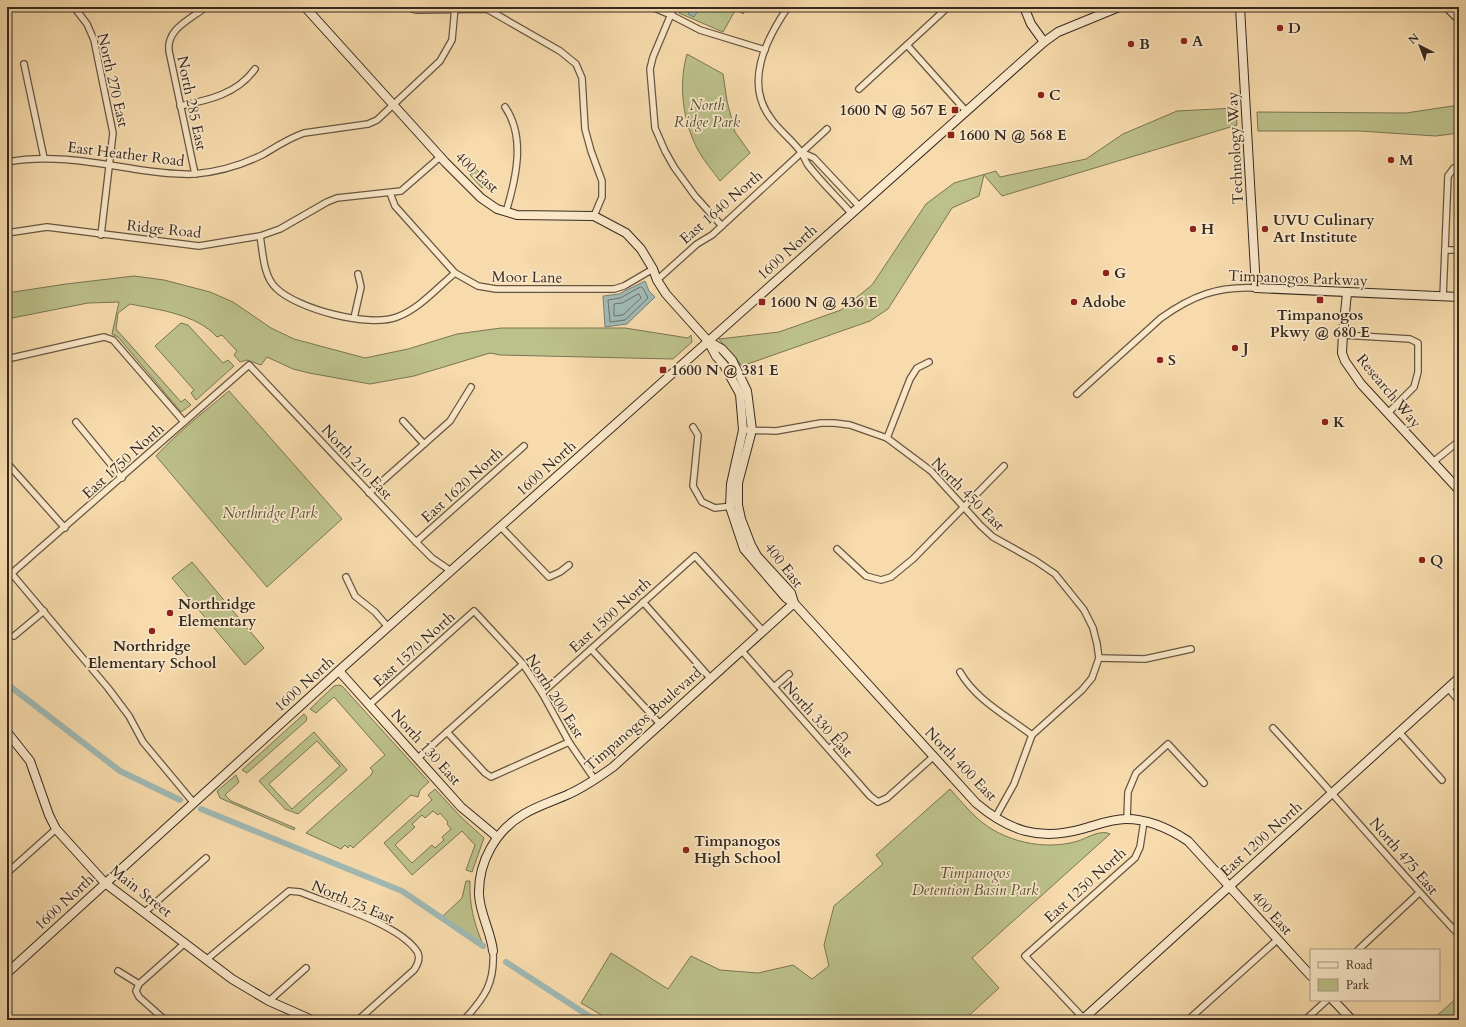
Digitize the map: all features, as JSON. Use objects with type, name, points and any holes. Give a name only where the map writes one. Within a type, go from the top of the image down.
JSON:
[{"type":"street","name":"North 285 East","points":[[195,174],[168,49],[169,37],[172,33],[206,7]]},
{"type":"street","name":"400 East","points":[[304,7],[474,193],[490,204],[506,212],[518,215],[594,216],[626,232],[641,249],[666,294],[708,341],[716,356],[724,365],[740,394],[748,430],[731,484],[734,506],[744,549],[786,598],[794,603]]},
{"type":"street","points":[[405,7],[416,10],[455,8],[487,9],[560,51],[576,64],[582,78],[585,129],[602,181],[602,197],[594,216]]},
{"type":"street","points":[[652,7],[700,30],[765,50]]},
{"type":"street","points":[[674,7],[653,57],[650,70],[655,128],[672,164],[690,189],[722,226]]},
{"type":"street","points":[[788,7],[770,36],[758,74],[758,87],[762,101],[771,119],[801,152],[808,166],[851,213]]},
{"type":"street","points":[[859,89],[948,7]]},
{"type":"street","points":[[1024,7],[1031,24],[1044,42]]},
{"type":"street","name":"1600 North","points":[[7,974],[193,802],[1044,42],[1058,32],[1119,7]]},
{"type":"street","name":"Technology Way","points":[[1240,7],[1256,288]]},
{"type":"street","points":[[1447,7],[1459,20]]},
{"type":"street","name":"North 270 East","points":[[77,8],[87,24],[94,40],[112,121],[113,133],[110,165],[101,235]]},
{"type":"street","name":"East Heather Road","points":[[7,162],[44,158],[110,165],[164,173],[195,174],[235,166],[263,154],[294,136],[304,133],[368,124],[377,120],[440,62],[448,51],[453,36],[455,8]]},
{"type":"street","points":[[907,45],[966,111]]},
{"type":"street","points":[[24,64],[44,158]]},
{"type":"street","points":[[180,106],[218,97],[239,85],[256,69]]},
{"type":"street","points":[[505,107],[514,124],[517,161],[515,183],[506,212]]},
{"type":"street","name":"East 1640 North","points":[[657,280],[697,244],[712,235],[826,129]]},
{"type":"street","points":[[801,152],[814,158],[859,206]]},
{"type":"street","name":"Ridge Road","points":[[7,233],[47,227],[101,235],[200,246],[260,236],[280,230],[327,202],[337,198],[390,193],[405,188],[440,157]]},
{"type":"street","points":[[1443,297],[1448,176],[1454,168],[1459,167]]},
{"type":"street","name":"Moor Lane","points":[[390,193],[395,206],[455,273],[471,283],[486,288],[607,290],[624,286],[653,269]]},
{"type":"street","points":[[260,236],[268,276],[276,288],[294,300],[315,309],[354,318],[376,320],[396,317],[416,307],[455,273]]},
{"type":"street","points":[[1445,250],[1459,250]]},
{"type":"street","points":[[354,318],[360,287],[358,274]]},
{"type":"street","name":"Timpanogos Parkway","points":[[1077,394],[1161,318],[1196,297],[1213,290],[1236,287],[1459,297]]},
{"type":"street","name":"Research Way","points":[[1347,293],[1342,353],[1345,361],[1361,384],[1459,490]]},
{"type":"street","points":[[1343,335],[1410,338],[1418,343],[1418,372],[1414,387],[1388,413]]},
{"type":"street","points":[[7,359],[104,337],[112,340],[184,422]]},
{"type":"street","points":[[887,438],[910,379],[918,368],[929,362]]},
{"type":"street","name":"East 1750 North","points":[[12,573],[249,365]]},
{"type":"street","name":"North 210 East","points":[[249,365],[416,542],[432,558],[451,571]]},
{"type":"street","points":[[369,493],[450,421],[471,387]]},
{"type":"street","points":[[403,421],[424,444]]},
{"type":"street","points":[[76,422],[122,478]]},
{"type":"street","name":"North 450 East","points":[[748,430],[776,431],[821,423],[834,423],[850,425],[887,438],[931,471],[964,508],[993,537],[1036,561],[1055,574],[1084,610],[1093,628],[1099,658]]},
{"type":"street","points":[[693,427],[698,435],[693,486],[702,502],[715,508],[734,506]]},
{"type":"street","points":[[1433,462],[1459,440]]},
{"type":"street","name":"East 1620 North","points":[[416,542],[524,446]]},
{"type":"street","points":[[7,463],[65,528]]},
{"type":"street","points":[[837,549],[866,576],[881,580],[899,570],[964,508],[1004,466]]},
{"type":"street","points":[[501,527],[549,577],[560,572],[569,565]]},
{"type":"street","name":"East 1500 North","points":[[542,693],[695,556],[763,631]]},
{"type":"street","points":[[7,568],[108,688],[129,716],[144,742],[193,802]]},
{"type":"street","points":[[346,577],[355,596],[374,612],[388,627]]},
{"type":"street","points":[[643,602],[712,678]]},
{"type":"street","name":"Timpanogos Boulevard","points":[[493,951],[479,896],[480,879],[486,856],[498,837],[509,824],[524,814],[595,780],[613,767],[794,603]]},
{"type":"street","name":"North 400 East","points":[[794,603],[976,803],[995,818],[1016,829],[1037,834],[1053,835],[1127,819],[1144,821],[1170,829],[1188,841],[1229,886]]},
{"type":"street","points":[[14,636],[44,611]]},
{"type":"street","name":"North 200 East","points":[[474,611],[523,664],[542,693],[569,742],[595,780]]},
{"type":"street","name":"East 1570 North","points":[[369,705],[474,611]]},
{"type":"street","points":[[591,649],[661,725]]},
{"type":"street","points":[[995,818],[1014,784],[1032,735],[1082,690],[1089,681],[1099,658],[1145,659],[1191,649]]},
{"type":"street","name":"North 330 East","points":[[742,651],[870,796],[878,802],[887,798],[934,756]]},
{"type":"street","points":[[418,758],[523,664]]},
{"type":"street","name":"North 130 East","points":[[339,671],[461,807],[498,837]]},
{"type":"street","points":[[960,672],[965,682],[983,700],[1032,735]]},
{"type":"street","points":[[774,687],[789,674]]},
{"type":"street","name":"East 1200 North","points":[[1083,1019],[1459,678]]},
{"type":"street","points":[[1448,688],[1459,700]]},
{"type":"street","name":"North 475 East","points":[[1273,728],[1333,793],[1419,893],[1459,935]]},
{"type":"street","name":"Main Street","points":[[7,732],[30,761],[49,814],[56,828],[105,882],[232,979],[299,1017],[312,1020]]},
{"type":"street","points":[[447,732],[485,773],[491,777],[569,742]]},
{"type":"street","points":[[1399,732],[1442,780]]},
{"type":"street","points":[[829,749],[844,736]]},
{"type":"street","points":[[1127,819],[1128,792],[1136,773],[1168,744],[1204,783]]},
{"type":"street","name":"East 1250 North","points":[[1083,1019],[1025,956],[1135,858],[1140,847],[1144,821]]},
{"type":"street","points":[[7,873],[56,828]]},
{"type":"street","points":[[145,912],[206,858]]},
{"type":"street","name":"400 East","points":[[1229,886],[1310,975]]},
{"type":"street","name":"North 75 East","points":[[206,960],[289,891],[300,892],[376,922],[404,938],[417,950],[419,958],[414,970],[358,1020]]},
{"type":"street","points":[[1359,949],[1419,893]]},
{"type":"street","points":[[1188,1020],[1277,940]]},
{"type":"street","points":[[165,1020],[139,997],[136,991],[140,984],[185,943]]},
{"type":"street","points":[[464,1020],[479,1004],[491,983],[493,972],[493,951]]},
{"type":"street","points":[[269,1001],[306,968]]},
{"type":"street","points":[[118,971],[140,984]]},
{"type":"street","points":[[1305,1020],[1326,1001]]},
{"type":"street","points":[[1334,1001],[1352,1020]]},
{"type":"green space","points":[[681,7],[748,7],[743,14],[736,9],[723,32],[679,13]]},
{"type":"green space","name":"North Ridge Park","points":[[687,54],[723,74],[727,101],[735,132],[750,153],[720,181],[698,150],[689,128],[683,91],[684,66]]},
{"type":"green space","points":[[1459,105],[1459,133],[1436,136],[1359,131],[1258,131],[1257,112],[1406,113]]},
{"type":"green space","points":[[1236,108],[1237,125],[1002,196],[984,175],[979,196],[952,208],[888,309],[870,321],[742,366],[719,339],[779,332],[841,310],[872,285],[926,204],[954,183],[996,171],[1000,177],[1086,159],[1123,134],[1177,111]]},
{"type":"green space","points":[[476,169],[489,182],[482,188],[470,175]]},
{"type":"green space","points":[[134,276],[164,280],[210,292],[233,302],[271,328],[294,339],[365,358],[408,349],[457,334],[501,328],[625,328],[688,338],[691,335],[692,342],[673,359],[500,355],[490,353],[414,376],[370,384],[293,369],[267,357],[261,365],[247,360],[240,362],[234,355],[237,351],[222,335],[217,337],[199,323],[177,314],[130,304],[118,313],[116,329],[181,402],[185,399],[191,405],[181,412],[118,337],[112,334],[119,302],[88,303],[7,319],[7,293]]},
{"type":"green space","points":[[181,323],[188,325],[223,363],[228,360],[234,366],[196,400],[191,393],[194,390],[155,346]]},
{"type":"green space","name":"Northridge Park","points":[[229,391],[342,519],[267,587],[156,456],[183,430]]},
{"type":"green space","points":[[192,562],[264,648],[245,665],[172,578]]},
{"type":"green space","points":[[334,686],[342,686],[429,782],[420,790],[418,797],[411,795],[353,848],[350,845],[348,848],[345,845],[341,849],[306,833],[371,775],[373,771],[370,768],[385,755],[334,697],[316,713],[310,709]]},
{"type":"green space","points":[[304,714],[307,718],[306,721],[247,773],[242,770]]},
{"type":"green space","points":[[314,732],[347,770],[298,814],[285,809],[259,781]],"holes":[[[317,741],[340,766],[292,809],[269,784]]]},
{"type":"green space","points":[[236,775],[239,782],[225,795],[231,801],[295,828],[294,830],[220,798],[217,791]]},
{"type":"green space","points":[[435,789],[461,817],[484,838],[472,872],[466,870],[475,845],[462,831],[412,875],[384,843],[432,800],[428,795]],"holes":[[[433,811],[438,815],[440,813],[448,822],[447,824],[451,829],[442,837],[444,840],[435,848],[432,845],[412,863],[395,845],[415,827],[412,824],[422,815],[425,818]]]},
{"type":"green space","name":"Timpanogos Detention Basin Park","points":[[950,789],[973,815],[987,826],[999,833],[1025,842],[1052,845],[1065,844],[1078,841],[1098,833],[1110,834],[972,958],[999,988],[964,1020],[610,1020],[581,1003],[611,953],[668,989],[691,956],[720,970],[758,973],[793,965],[812,979],[829,966],[824,945],[834,906],[883,864],[876,855]]},
{"type":"green space","points":[[466,881],[470,881],[470,898],[473,913],[483,945],[443,916],[462,898]]},
{"type":"green space","points":[[1459,996],[1459,1020],[1432,1020]]},
{"type":"water","points":[[692,7],[700,7],[694,17],[688,14]]},
{"type":"water","points":[[645,281],[649,291],[655,297],[627,324],[605,327],[603,296],[619,294]]},
{"type":"waterway","points":[[7,684],[120,771],[180,800]]},
{"type":"waterway","points":[[201,809],[402,891],[483,946]]},
{"type":"waterway","points":[[506,962],[595,1020]]},
{"type":"place","name":"D","points":[[1280,28]]},
{"type":"place","name":"A","points":[[1184,41]]},
{"type":"place","name":"B","points":[[1131,44]]},
{"type":"place","name":"C","points":[[1041,95]]},
{"type":"place","name":"1600 N @ 567 E","points":[[955,110]]},
{"type":"place","name":"1600 N @ 568 E","points":[[951,135]]},
{"type":"place","name":"M","points":[[1391,160]]},
{"type":"place","name":"H","points":[[1193,229]]},
{"type":"place","name":"UVU Culinary Art Institute","points":[[1265,229]]},
{"type":"place","name":"G","points":[[1106,273]]},
{"type":"place","name":"Timpanogos Pkwy @ 680 E","points":[[1320,300]]},
{"type":"place","name":"1600 N @ 436 E","points":[[762,302]]},
{"type":"place","name":"Adobe","points":[[1074,302]]},
{"type":"place","name":"J","points":[[1235,348]]},
{"type":"place","name":"S","points":[[1160,360]]},
{"type":"place","name":"1600 N @ 381 E","points":[[663,370]]},
{"type":"place","name":"K","points":[[1325,422]]},
{"type":"place","name":"Q","points":[[1422,560]]},
{"type":"place","name":"Northridge Elementary","points":[[170,613]]},
{"type":"place","name":"Northridge Elementary School","points":[[152,631]]},
{"type":"place","name":"Timpanogos High School","points":[[686,850]]}]
